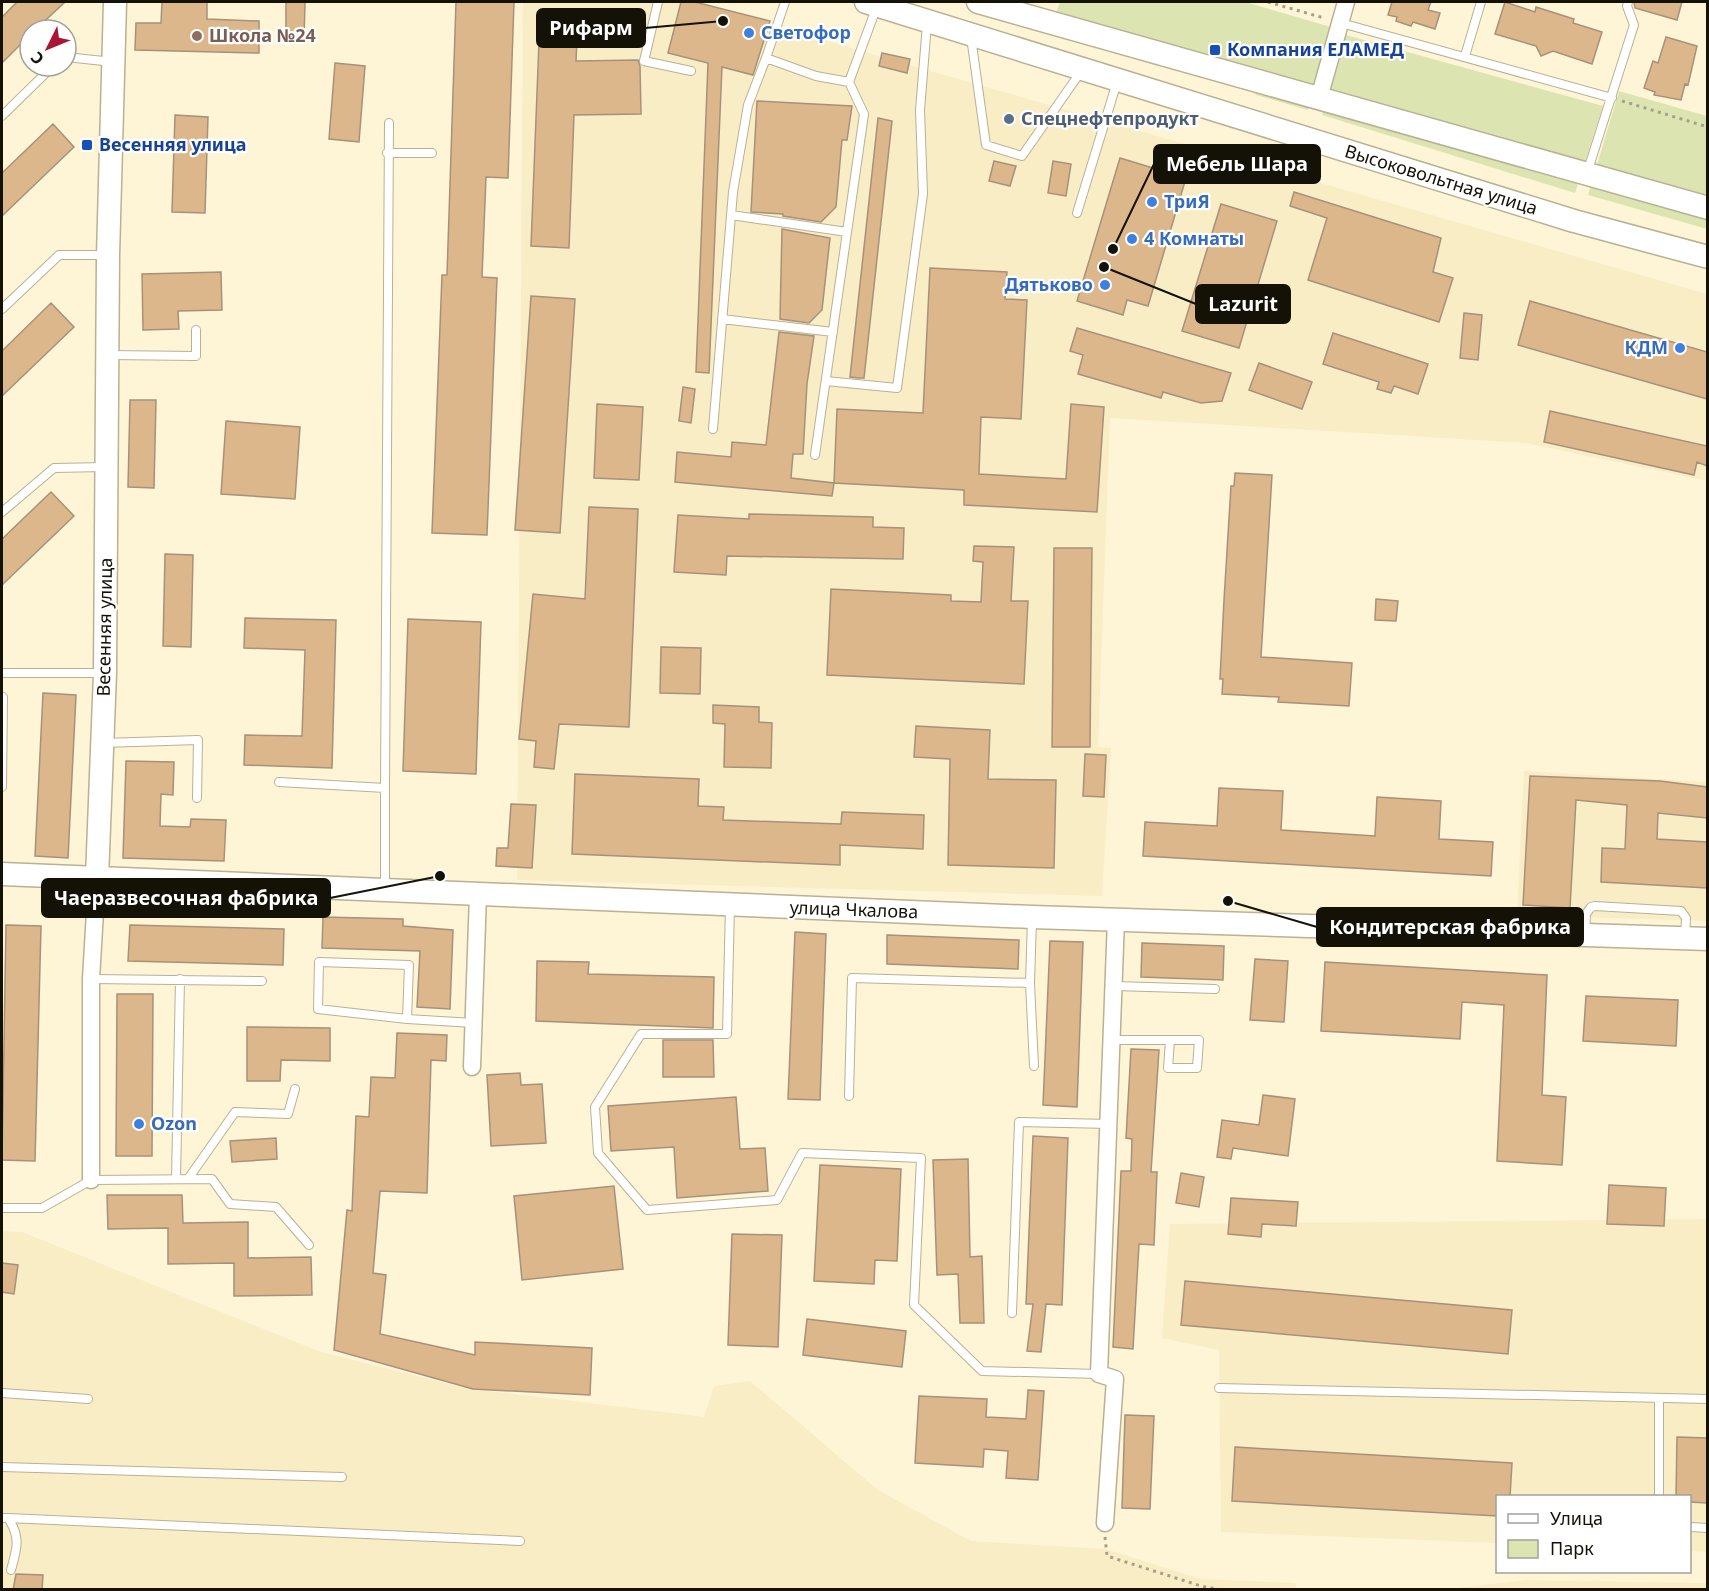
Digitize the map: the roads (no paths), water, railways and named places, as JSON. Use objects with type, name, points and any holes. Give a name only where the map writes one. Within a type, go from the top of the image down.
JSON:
[{"type":"street","name":"Весенняя улица","points":[[91,1180],[91,979],[105,673],[106,355],[115,2]]},
{"type":"street","points":[[978,2],[1707,208]]},
{"type":"street","points":[[1319,98],[1346,2]]},
{"type":"street","name":"Высоковольтная улица","points":[[872,3],[1574,221],[1707,257]]},
{"type":"street","name":"улица Чкалова","points":[[2,874],[1032,917],[1707,939]]},
{"type":"street","points":[[472,1067],[478,894]]},
{"type":"street","points":[[1105,1523],[1115,1379],[1099,1374],[1116,920]]},
{"type":"lane","points":[[658,2],[644,61],[691,71]]},
{"type":"lane","points":[[713,429],[731,215],[748,105],[785,2]]},
{"type":"lane","points":[[1465,56],[1481,2]]},
{"type":"lane","points":[[1587,174],[1634,25],[1627,6],[1628,2]]},
{"type":"lane","points":[[815,455],[864,114],[849,82],[872,3]]},
{"type":"lane","points":[[826,381],[897,388],[923,194],[920,110],[936,23]]},
{"type":"lane","points":[[1341,23],[1611,98]]},
{"type":"lane","points":[[971,34],[986,145],[1022,156],[1083,68]]},
{"type":"lane","points":[[78,58],[113,62]]},
{"type":"lane","points":[[766,58],[816,76],[849,82]]},
{"type":"lane","points":[[2,116],[41,78]]},
{"type":"lane","points":[[1077,213],[1118,79]]},
{"type":"lane","points":[[385,890],[387,153],[389,123]]},
{"type":"lane","points":[[387,153],[432,153]]},
{"type":"lane","points":[[731,215],[847,232]]},
{"type":"lane","points":[[2,309],[59,255],[108,255]]},
{"type":"lane","points":[[722,319],[833,332]]},
{"type":"lane","points":[[106,355],[196,356],[196,330]]},
{"type":"lane","points":[[2,512],[54,468],[107,467]]},
{"type":"lane","points":[[4,673],[105,673]]},
{"type":"lane","points":[[2,788],[3,696]]},
{"type":"lane","points":[[103,743],[198,740],[197,798]]},
{"type":"lane","points":[[279,782],[385,788]]},
{"type":"lane","points":[[730,905],[727,1034],[640,1034],[595,1107],[598,1153],[647,1210],[777,1200],[802,1153],[921,1158],[914,1305],[982,1371],[1099,1374]]},
{"type":"lane","points":[[1585,936],[1586,914],[1591,907],[1595,906],[1681,911],[1686,918],[1685,938]]},
{"type":"lane","points":[[1032,917],[1030,983],[1034,1066]]},
{"type":"lane","points":[[407,1019],[409,965],[319,962],[318,1009],[407,1019],[474,1023]]},
{"type":"lane","points":[[849,1096],[852,978],[1030,983]]},
{"type":"lane","points":[[91,979],[262,981]]},
{"type":"lane","points":[[176,1179],[180,979]]},
{"type":"lane","points":[[1114,986],[1215,989]]},
{"type":"lane","points":[[1113,1040],[1170,1040],[1199,1040],[1197,1068],[1168,1068],[1170,1040]]},
{"type":"lane","points":[[188,1179],[235,1112],[288,1114],[296,1089]]},
{"type":"lane","points":[[1012,1313],[1019,1122],[1110,1124]]},
{"type":"lane","points":[[2,1209],[42,1208],[91,1180],[212,1179],[230,1204],[276,1207],[309,1245]]},
{"type":"lane","points":[[1220,1388],[1707,1400]]},
{"type":"lane","points":[[2,1393],[88,1399]]},
{"type":"lane","points":[[1659,1399],[1659,1495]]},
{"type":"lane","points":[[2,1467],[342,1477]]},
{"type":"lane","points":[[5,1518],[520,1540]]},
{"type":"lane","points":[[5,1518],[16,1531],[16,1552],[11,1570]]},
{"type":"lane","points":[[1691,1527],[1707,1528]]},
{"type":"place","name":"Рифарм","points":[[723,21]]},
{"type":"place","name":"Светофор","points":[[749,33]]},
{"type":"place","name":"Школа №24","points":[[197,36]]},
{"type":"place","name":"Компания ЕЛАМЕД","points":[[1215,50]]},
{"type":"place","name":"Спецнефтепродукт","points":[[1009,119]]},
{"type":"place","name":"Весенняя улица","points":[[87,145]]},
{"type":"place","name":"ТриЯ","points":[[1152,202]]},
{"type":"place","name":"4 Комнаты","points":[[1132,239]]},
{"type":"place","name":"Мебель Шара","points":[[1113,249]]},
{"type":"place","name":"Lazurit","points":[[1104,267]]},
{"type":"place","name":"Дятьково","points":[[1105,285]]},
{"type":"place","name":"КДМ","points":[[1680,348]]},
{"type":"place","name":"Чаеразвесочная фабрика","points":[[440,876]]},
{"type":"place","name":"Кондитерская фабрика","points":[[1228,901]]},
{"type":"place","name":"Ozon","points":[[139,1124]]}]
